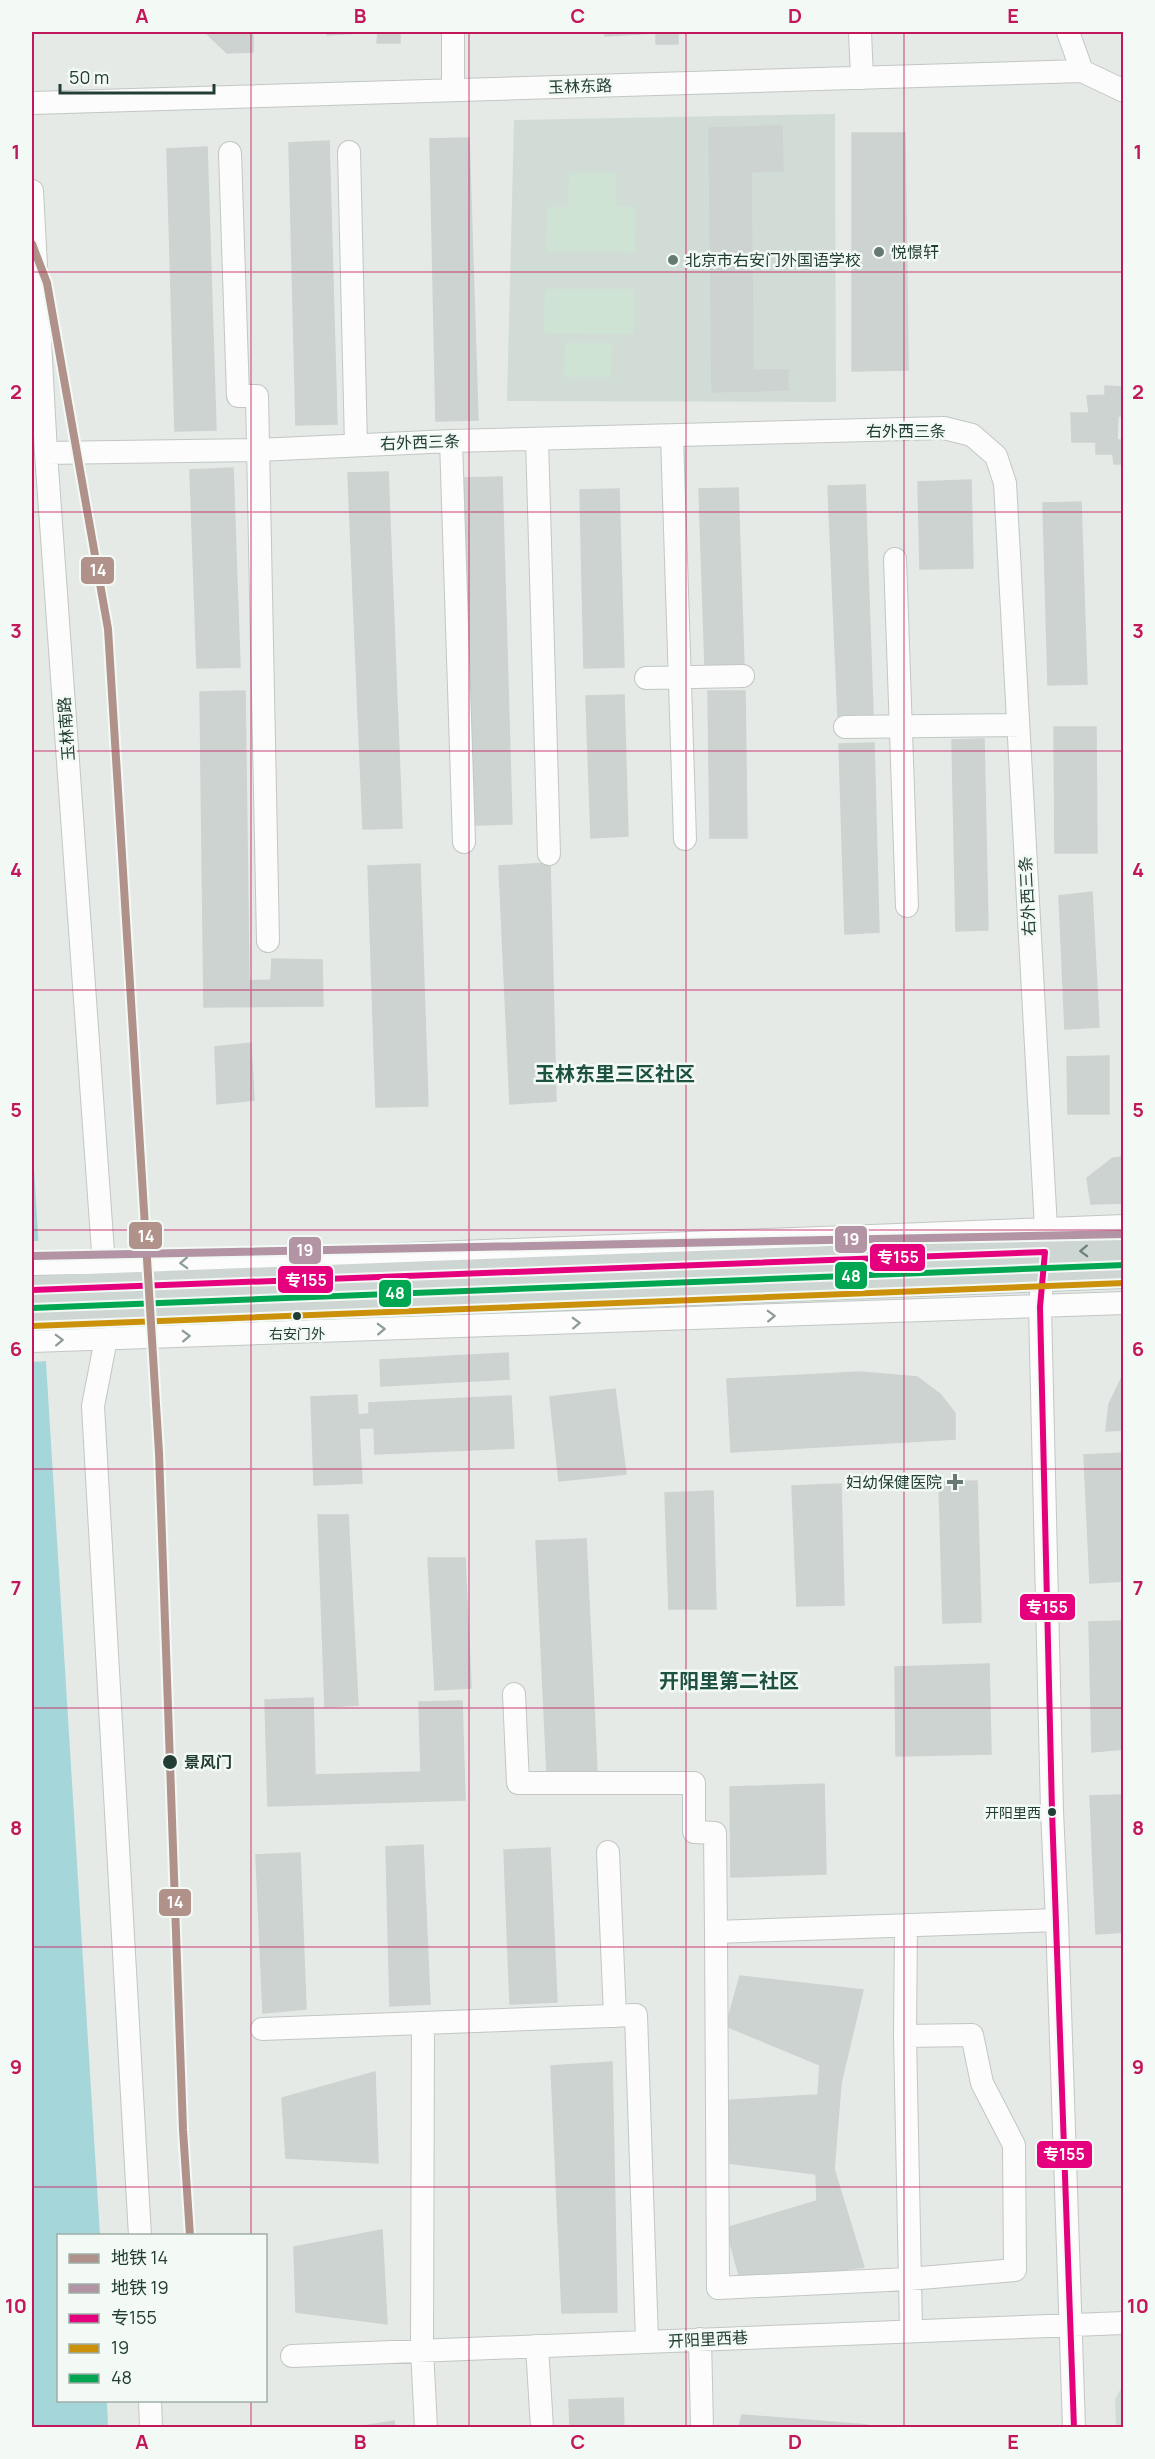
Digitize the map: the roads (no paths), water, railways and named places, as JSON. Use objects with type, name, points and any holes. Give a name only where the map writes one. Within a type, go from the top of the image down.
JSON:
[{"type":"main road","points":[[32,1317],[91,1301],[1045,1252],[1124,1250]]},
{"type":"main road","points":[[1045,1252],[1124,1274]]},
{"type":"main road","points":[[32,1290],[91,1301]]},
{"type":"street","points":[[453,32],[453,90]]},
{"type":"street","points":[[860,32],[862,78]]},
{"type":"street","points":[[1068,32],[1083,71]]},
{"type":"street","name":"玉林东路","points":[[32,104],[1083,71],[1124,91]]},
{"type":"street","points":[[350,152],[356,445]]},
{"type":"street","points":[[230,153],[238,396],[257,396],[268,941]]},
{"type":"street","name":"玉林南路","points":[[32,191],[91,1301],[93,1406],[140,2234]]},
{"type":"street","name":"右外西三条","points":[[46,453],[258,450],[451,441],[944,428],[972,435],[996,456],[1005,483],[1045,1252],[1040,1307],[1052,1811],[1074,2427]]},
{"type":"street","points":[[672,436],[685,840]]},
{"type":"street","points":[[537,439],[549,854]]},
{"type":"street","points":[[451,441],[464,842]]},
{"type":"street","points":[[895,559],[907,906]]},
{"type":"street","points":[[646,678],[743,676]]},
{"type":"street","points":[[845,727],[1018,725]]},
{"type":"street","points":[[32,1341],[91,1301],[1045,1252],[1124,1226]]},
{"type":"street","points":[[32,1264],[91,1301],[1040,1307],[1124,1303]]},
{"type":"street","points":[[514,1695],[518,1783],[694,1783],[694,1832],[715,1833],[718,2288],[909,2279],[1015,2270],[1014,2145],[981,2083],[972,2035],[904,2036]]},
{"type":"street","points":[[608,1852],[615,2016]]},
{"type":"street","points":[[716,1932],[1057,1920]]},
{"type":"street","points":[[906,1925],[904,2036],[911,2330]]},
{"type":"street","points":[[262,2029],[636,2015],[647,2341]]},
{"type":"street","points":[[423,2023],[422,2350],[426,2427]]},
{"type":"street","name":"开阳里西巷","points":[[292,2356],[1124,2323]]},
{"type":"street","points":[[700,2339],[702,2427]]},
{"type":"street","points":[[537,2346],[542,2427]]},
{"type":"street","points":[[150,2402],[151,2427]]},
{"type":"water","points":[[32,1136],[100,2234],[57,2234],[57,2402],[107,2402],[108,2427],[32,2427]]},
{"type":"metro line","name":"14","points":[[32,244],[47,283],[108,629],[159,1453],[183,2130],[190,2234]]},
{"type":"metro line","name":"19","points":[[32,1256],[1124,1234]]},
{"type":"place","name":"悦憬轩","points":[[879,252]]},
{"type":"place","name":"北京市右安门外国语学校","points":[[673,260]]},
{"type":"place","name":"右安门外","points":[[297,1316]]},
{"type":"place","name":"妇幼保健医院","points":[[955,1482]]},
{"type":"place","name":"景风门","points":[[170,1762]]},
{"type":"place","name":"开阳里西","points":[[1052,1812]]},
{"type":"district","name":"玉林东里三区社区","points":[[615,1073]]},
{"type":"district","name":"开阳里第二社区","points":[[729,1680]]}]
